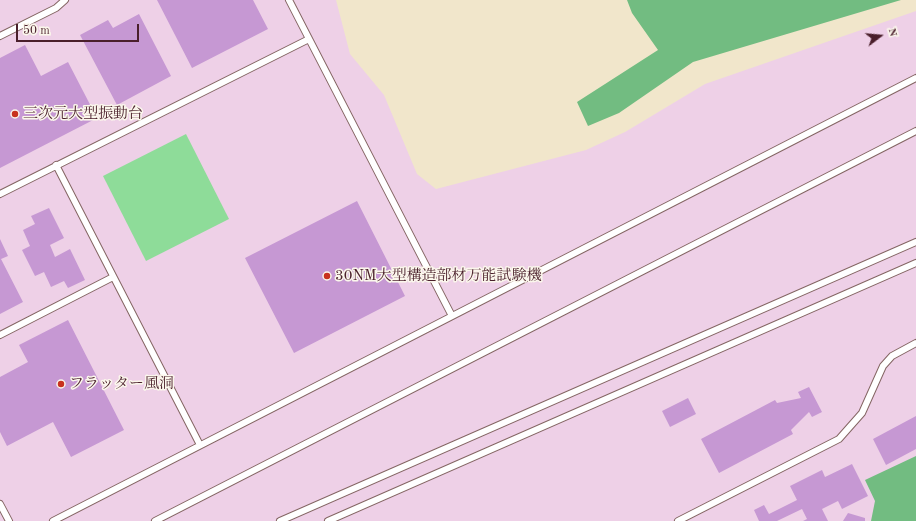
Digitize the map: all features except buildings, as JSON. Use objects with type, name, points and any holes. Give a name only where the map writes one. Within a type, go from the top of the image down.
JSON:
[{"type":"lane","points":[[0,36],[56,8],[65,0]]},
{"type":"lane","points":[[289,0],[452,316]]},
{"type":"lane","points":[[0,194],[309,39]]},
{"type":"lane","points":[[53,521],[916,78]]},
{"type":"lane","points":[[156,521],[916,131]]},
{"type":"lane","points":[[56,165],[200,445]]},
{"type":"lane","points":[[280,521],[916,242]]},
{"type":"lane","points":[[328,521],[916,263]]},
{"type":"lane","points":[[0,335],[113,277]]},
{"type":"lane","points":[[678,521],[839,439],[862,413],[883,366],[892,356],[916,343]]},
{"type":"lane","points":[[0,504],[9,521]]},
{"type":"shaded area","points":[[0,0],[336,0],[350,54],[384,95],[417,174],[436,189],[586,150],[625,132],[705,84],[916,11],[916,521],[0,521]]},
{"type":"green space","points":[[627,0],[901,0],[693,62],[619,113],[588,126],[577,102],[658,50],[632,13]]},
{"type":"green space","points":[[186,134],[229,219],[146,261],[103,176]]},
{"type":"green space","points":[[916,456],[916,521],[871,521],[875,501],[865,480]]},
{"type":"place","name":"三次元大型振動台","points":[[15,114]]},
{"type":"place","name":"30NM大型構造部材万能試験機","points":[[327,276]]},
{"type":"place","name":"フラッター風洞","points":[[61,384]]}]
